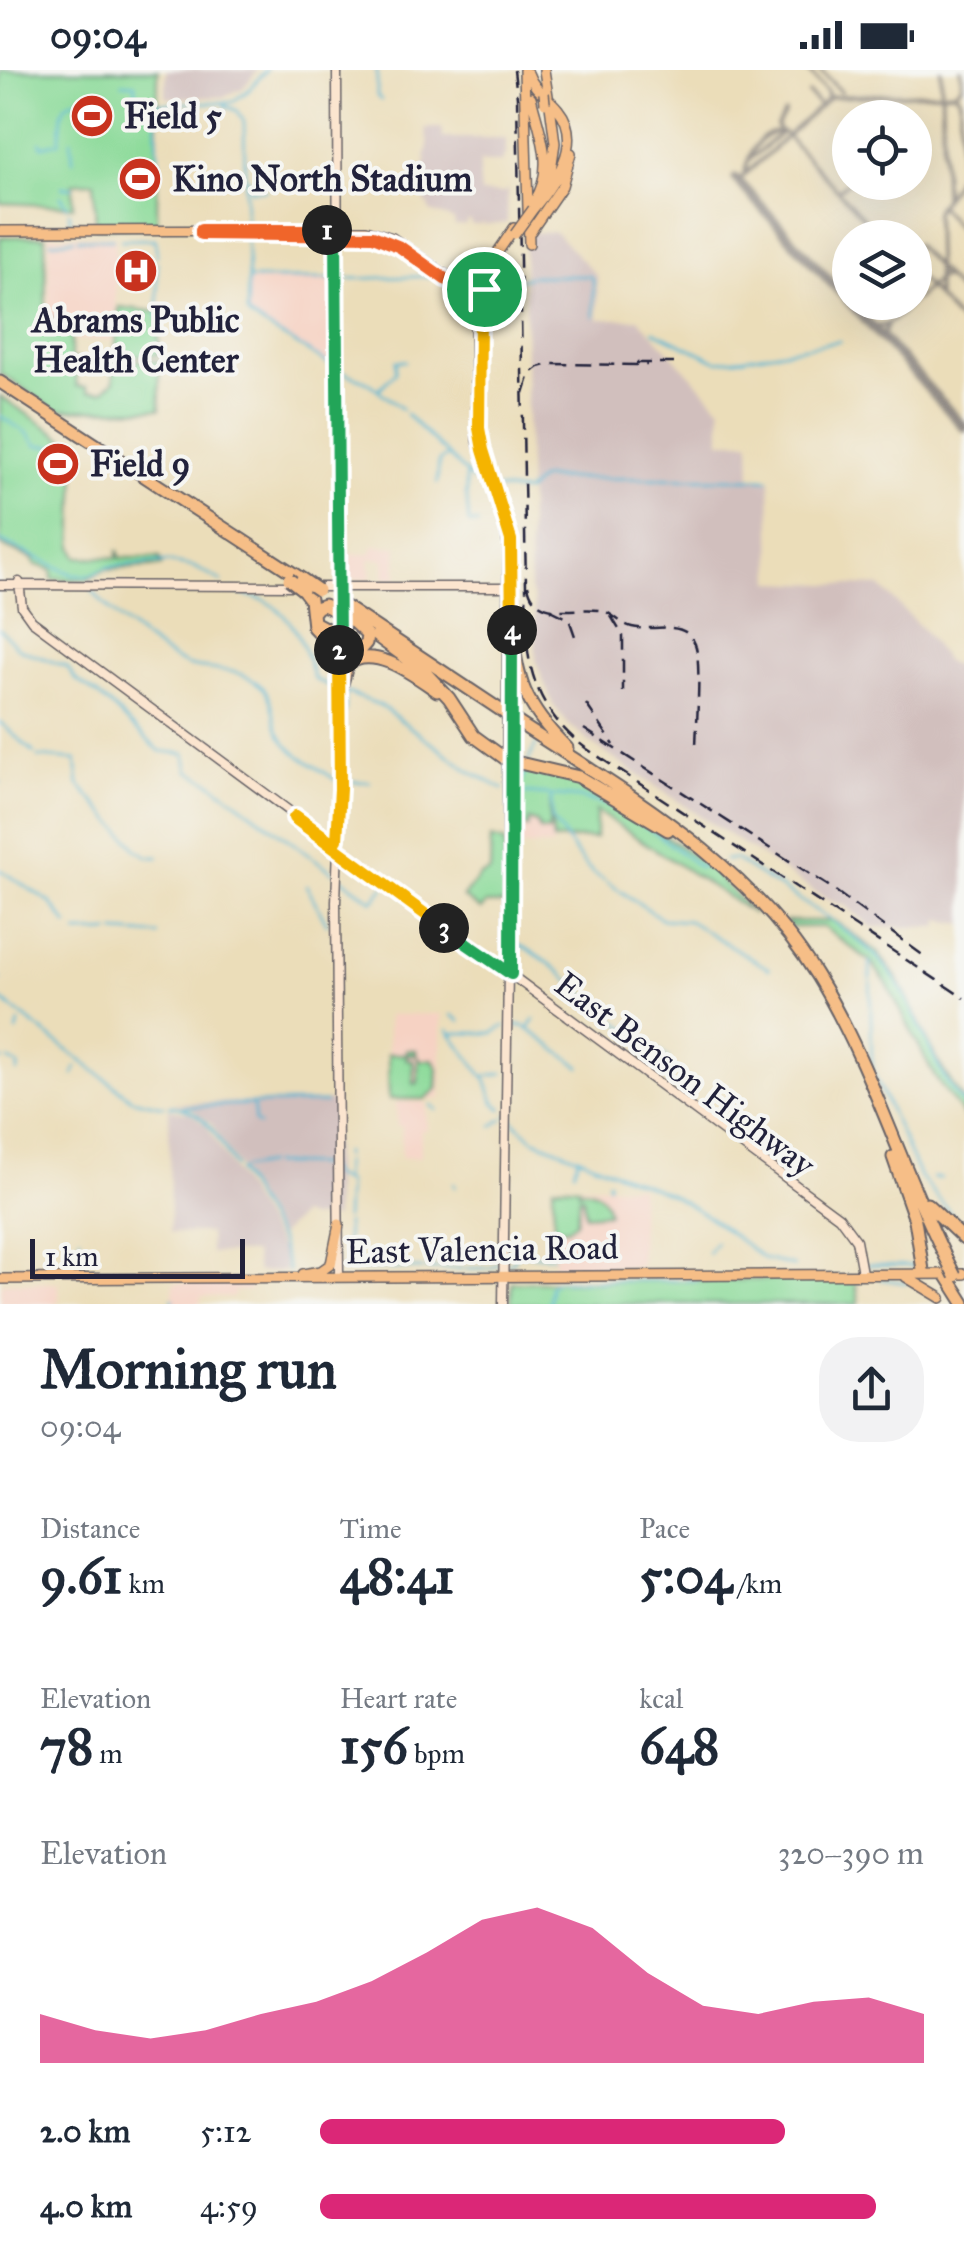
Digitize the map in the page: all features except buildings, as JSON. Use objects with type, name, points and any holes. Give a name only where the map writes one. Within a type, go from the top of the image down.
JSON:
[{"type":"highway","points":[[0,384],[421,668],[443,691],[476,738],[509,761],[585,779],[670,831]]},
{"type":"highway","points":[[164,492],[298,583],[310,600],[312,626],[336,650],[339,674]]},
{"type":"highway","points":[[341,613],[504,711],[516,725],[714,865],[776,925],[825,1004],[894,1157],[964,1290]]},
{"type":"highway","points":[[512,622],[515,668],[524,691],[557,739],[613,785]]},
{"type":"highway","points":[[376,636],[504,711]]},
{"type":"highway","points":[[340,694],[344,671],[353,660],[383,661],[433,688],[458,712]]},
{"type":"highway","points":[[516,725],[613,785],[716,857],[776,925],[832,1002],[954,1272],[964,1303]]},
{"type":"highway","points":[[883,1115],[926,1202],[964,1238]]},
{"type":"highway","points":[[894,1157],[915,1220],[924,1272]]},
{"type":"main road","points":[[337,70],[341,613],[337,909],[339,1276]]},
{"type":"main road","points":[[526,70],[536,90],[569,128],[570,164],[560,190],[534,226],[529,244],[526,70]]},
{"type":"main road","points":[[526,70],[546,155],[545,176],[536,202]]},
{"type":"main road","points":[[536,202],[551,156],[542,70]]},
{"type":"main road","points":[[511,1005],[506,964],[512,622],[506,533],[476,430],[475,317],[493,257],[559,174],[566,152],[566,126],[548,100]]},
{"type":"main road","points":[[0,232],[366,230],[388,236],[443,275],[481,290]]},
{"type":"main road","points":[[339,494],[340,585]]},
{"type":"main road","points":[[339,522],[341,536]]},
{"type":"main road","points":[[0,584],[510,586]]},
{"type":"main road","name":"East Benson Highway","points":[[19,584],[22,607],[32,621],[339,852],[838,1217],[856,1240],[860,1271]]},
{"type":"main road","points":[[508,1115],[509,761],[504,711],[510,586]]},
{"type":"main road","points":[[340,694],[341,613]]},
{"type":"main road","points":[[339,852],[340,789]]},
{"type":"main road","name":"East Benson Highway","points":[[295,817],[329,840],[344,858],[477,951]]},
{"type":"main road","points":[[329,840],[335,842],[338,835]]},
{"type":"main road","name":"East Benson Highway","points":[[508,973],[836,1220],[852,1240],[860,1271]]},
{"type":"main road","points":[[504,1304],[511,1005],[512,986],[520,985]]},
{"type":"main road","points":[[295,1274],[321,1271],[331,1264],[339,1224]]},
{"type":"main road","points":[[610,1275],[637,1271]]},
{"type":"main road","name":"East Valencia Road","points":[[504,1275],[637,1271],[954,1272]]},
{"type":"main road","points":[[924,1272],[929,1287],[945,1301]]},
{"type":"main road","name":"East Valencia Road","points":[[0,1277],[924,1272]]},
{"type":"main road","points":[[883,1274],[912,1279],[945,1301]]},
{"type":"main road","name":"East Valencia Road","points":[[253,1277],[339,1276]]},
{"type":"shaded area","points":[[166,70],[258,70],[243,88],[223,97],[166,98]]},
{"type":"shaded area","points":[[425,128],[442,128],[443,138],[506,138],[503,162],[480,162],[480,186],[481,193],[504,193],[508,187],[507,223],[471,225],[467,221],[467,225],[455,226],[454,220],[430,212],[425,204]]},
{"type":"shaded area","points":[[555,232],[597,276],[598,319],[639,319],[721,408],[721,441],[750,441],[751,477],[770,478],[772,582],[880,586],[924,631],[947,663],[964,669],[964,924],[940,920],[939,927],[872,927],[846,906],[826,899],[593,745],[553,705],[536,662],[534,599],[530,591],[524,233]]},
{"type":"shaded area","points":[[49,235],[115,236],[113,340],[74,340],[73,322],[49,321]]},
{"type":"shaded area","points":[[335,280],[336,367],[248,314],[249,281]]},
{"type":"shaded area","points":[[373,546],[397,547],[397,578],[384,579],[384,559],[369,559],[371,579],[350,579],[347,554],[370,554]]},
{"type":"shaded area","points":[[512,796],[553,803],[553,846],[512,847]]},
{"type":"shaded area","points":[[441,1014],[441,1099],[389,1099],[388,1015]]},
{"type":"shaded area","points":[[334,1101],[334,1218],[300,1215],[279,1236],[212,1124],[188,1106],[169,1103]]},
{"type":"shaded area","points":[[396,1102],[426,1102],[427,1130],[421,1130],[421,1157],[401,1158],[402,1126],[397,1126]]},
{"type":"shaded area","points":[[169,1109],[190,1113],[206,1125],[281,1250],[285,1271],[257,1272],[254,1253],[210,1253],[209,1233],[170,1233]]},
{"type":"shaded area","points":[[553,1186],[640,1186],[641,1267],[554,1267]]},
{"type":"shaded area","points":[[248,1282],[251,1291],[234,1291],[234,1297],[201,1297],[200,1304],[172,1304],[174,1283]]},
{"type":"shaded area","points":[[2,1283],[59,1283],[59,1301],[54,1302],[58,1304],[0,1304]]},
{"type":"green space","points":[[0,70],[158,70],[157,227],[96,227],[94,182],[73,183],[73,206],[0,203]]},
{"type":"green space","points":[[45,236],[46,321],[71,321],[71,359],[103,360],[95,367],[89,362],[76,374],[77,386],[87,387],[88,392],[103,391],[114,381],[113,360],[159,361],[160,409],[55,410],[0,373],[0,237]]},
{"type":"green space","points":[[119,307],[159,312],[159,355],[115,356]]},
{"type":"green space","points":[[0,396],[77,447],[73,547],[77,557],[117,558],[118,550],[120,558],[160,558],[161,566],[104,570],[87,580],[52,579],[52,570],[0,545]]},
{"type":"green space","points":[[518,766],[580,783],[636,815],[705,864],[754,914],[596,811],[596,838],[553,840],[550,802],[549,831],[540,830],[537,823],[529,820],[528,827],[521,826],[521,798],[512,796],[514,769]]},
{"type":"green space","points":[[491,838],[505,842],[506,904],[486,904],[481,910],[463,897],[480,876],[490,872]]},
{"type":"green space","points":[[786,921],[834,921],[877,952],[899,981],[938,1062],[964,1102],[964,1117],[935,1077],[887,984],[871,962],[823,927],[790,927]]},
{"type":"green space","points":[[406,1050],[416,1050],[416,1055],[407,1054],[406,1059],[413,1060],[414,1084],[418,1083],[418,1058],[432,1059],[438,1068],[437,1089],[425,1099],[389,1099],[388,1054],[406,1054]]},
{"type":"green space","points":[[553,1186],[579,1186],[579,1191],[593,1191],[603,1199],[608,1213],[585,1215],[580,1196],[576,1222],[567,1228],[554,1228]]},
{"type":"green space","points":[[855,1279],[859,1304],[511,1304],[512,1282]]},
{"type":"waterway","points":[[147,104],[232,102],[266,70]]},
{"type":"waterway","points":[[377,70],[377,96],[381,100]]},
{"type":"waterway","points":[[122,83],[135,84],[137,97]]},
{"type":"waterway","points":[[40,142],[42,146],[59,142],[62,113],[68,103],[97,95]]},
{"type":"waterway","points":[[224,105],[238,111],[244,122],[246,225]]},
{"type":"waterway","points":[[156,116],[159,174]]},
{"type":"waterway","points":[[71,140],[73,161]]},
{"type":"waterway","points":[[248,178],[251,190],[266,190]]},
{"type":"waterway","points":[[62,187],[73,187]]},
{"type":"waterway","points":[[61,196],[67,206]]},
{"type":"waterway","points":[[69,212],[71,228]]},
{"type":"waterway","points":[[246,233],[248,279],[333,279]]},
{"type":"waterway","points":[[51,242],[74,239]]},
{"type":"waterway","points":[[78,239],[113,239]]},
{"type":"waterway","points":[[121,240],[155,239],[157,256]]},
{"type":"waterway","points":[[157,262],[158,306]]},
{"type":"waterway","points":[[453,273],[478,278]]},
{"type":"waterway","points":[[342,279],[441,276]]},
{"type":"waterway","points":[[532,276],[589,276],[593,279],[594,317]]},
{"type":"waterway","points":[[522,279],[528,277]]},
{"type":"waterway","points":[[492,278],[520,279]]},
{"type":"waterway","points":[[248,281],[250,317],[336,368]]},
{"type":"waterway","points":[[158,310],[158,318]]},
{"type":"waterway","points":[[654,331],[717,361],[746,358]]},
{"type":"waterway","points":[[748,357],[840,341]]},
{"type":"waterway","points":[[380,388],[396,372],[396,361],[406,361]]},
{"type":"waterway","points":[[343,372],[368,382],[402,409]]},
{"type":"waterway","points":[[406,414],[474,481],[488,488]]},
{"type":"waterway","points":[[0,416],[27,433],[37,445],[62,447]]},
{"type":"waterway","points":[[437,483],[439,461],[448,456]]},
{"type":"waterway","points":[[466,474],[469,523],[478,524]]},
{"type":"waterway","points":[[496,489],[526,492],[540,479],[547,478],[769,479]]},
{"type":"waterway","points":[[0,541],[74,575],[90,576],[108,567],[168,562],[194,567],[222,582]]},
{"type":"waterway","points":[[91,588],[123,621],[170,656],[195,667],[237,673],[261,686],[286,743],[336,780]]},
{"type":"waterway","points":[[232,590],[263,600],[283,615],[297,634],[314,679],[337,690]]},
{"type":"waterway","points":[[0,629],[19,649],[67,667],[75,679],[160,751],[185,754],[189,771],[210,782],[334,873]]},
{"type":"waterway","points":[[345,692],[380,705],[471,772],[503,789]]},
{"type":"waterway","points":[[345,694],[345,711]]},
{"type":"waterway","points":[[0,722],[34,753]]},
{"type":"waterway","points":[[528,761],[536,745]]},
{"type":"waterway","points":[[38,757],[76,760],[79,785],[134,845]]},
{"type":"waterway","points":[[517,793],[526,769]]},
{"type":"waterway","points":[[342,781],[370,782]]},
{"type":"waterway","points":[[513,792],[580,798],[608,805],[660,836],[699,867],[708,866]]},
{"type":"waterway","points":[[551,798],[552,820],[582,861],[604,880]]},
{"type":"waterway","points":[[135,848],[149,857]]},
{"type":"waterway","points":[[152,857],[159,857]]},
{"type":"waterway","points":[[725,860],[735,859],[795,897],[877,957],[900,988],[942,1074],[964,1105]]},
{"type":"waterway","points":[[0,870],[50,902],[68,925]]},
{"type":"waterway","points":[[341,878],[373,901],[384,887]]},
{"type":"waterway","points":[[607,882],[662,919],[689,921],[769,969]]},
{"type":"waterway","points":[[306,885],[327,924]]},
{"type":"waterway","points":[[513,931],[513,940]]},
{"type":"waterway","points":[[83,933],[111,932]]},
{"type":"waterway","points":[[116,932],[158,935]]},
{"type":"waterway","points":[[516,944],[552,965],[613,1018],[669,1059]]},
{"type":"waterway","points":[[870,962],[872,1070],[920,1177],[964,1229]]},
{"type":"waterway","points":[[0,999],[132,1099],[164,1106]]},
{"type":"waterway","points":[[452,1015],[460,1021]]},
{"type":"waterway","points":[[528,1029],[535,1019]]},
{"type":"waterway","points":[[17,1031],[19,1023]]},
{"type":"waterway","points":[[514,1025],[524,1026],[568,1058]]},
{"type":"waterway","points":[[451,1033],[493,1033],[505,1026]]},
{"type":"waterway","points":[[448,1030],[486,1080],[494,1101],[502,1109]]},
{"type":"waterway","points":[[570,1059],[580,1067]]},
{"type":"waterway","points":[[8,1060],[19,1066],[17,1072]]},
{"type":"waterway","points":[[74,1074],[76,1067]]},
{"type":"waterway","points":[[486,1076],[503,1073]]},
{"type":"waterway","points":[[256,1104],[325,1103]]},
{"type":"waterway","points":[[182,1107],[253,1104],[255,1122],[259,1125]]},
{"type":"waterway","points":[[431,1105],[437,1110]]},
{"type":"waterway","points":[[169,1106],[193,1112],[210,1126],[235,1167]]},
{"type":"waterway","points":[[507,1115],[533,1139],[672,1195],[709,1217],[764,1259],[794,1266]]},
{"type":"waterway","points":[[492,1126],[503,1119]]},
{"type":"waterway","points":[[344,1152],[344,1157]]},
{"type":"waterway","points":[[574,1170],[578,1158]]},
{"type":"waterway","points":[[343,1180],[344,1162]]},
{"type":"waterway","points":[[244,1168],[267,1164]]},
{"type":"waterway","points":[[272,1164],[287,1164]]},
{"type":"waterway","points":[[289,1164],[324,1165],[334,1177],[347,1183],[345,1218]]},
{"type":"waterway","points":[[241,1170],[238,1171],[280,1241],[288,1271]]},
{"type":"waterway","points":[[933,1178],[941,1178]]},
{"type":"waterway","points":[[346,1223],[348,1266],[383,1269]]},
{"type":"waterway","points":[[79,1273],[80,1237]]},
{"type":"waterway","points":[[708,1253],[716,1242]]},
{"type":"waterway","points":[[508,1263],[517,1253],[548,1256]]},
{"type":"waterway","points":[[428,1269],[434,1258]]},
{"type":"waterway","points":[[426,1269],[490,1268],[499,1263]]},
{"type":"waterway","points":[[868,1265],[918,1266]]},
{"type":"waterway","points":[[386,1269],[422,1269]]},
{"type":"waterway","points":[[836,1279],[863,1279]]},
{"type":"waterway","points":[[881,1279],[907,1283]]},
{"type":"waterway","points":[[549,1304],[550,1285],[557,1281],[698,1280]]},
{"type":"waterway","points":[[173,1298],[173,1304]]},
{"type":"taxiway","points":[[807,70],[828,93],[827,99]]},
{"type":"taxiway","points":[[820,70],[841,92]]},
{"type":"taxiway","points":[[941,70],[944,195]]},
{"type":"taxiway","points":[[738,181],[830,97],[955,92],[962,85],[961,70]]},
{"type":"taxiway","points":[[937,297],[935,211],[960,169],[960,98],[955,92]]},
{"type":"taxiway","points":[[809,94],[820,106]]},
{"type":"taxiway","points":[[779,131],[777,126],[785,113]]},
{"type":"taxiway","points":[[744,176],[761,140],[774,132],[783,132],[865,220]]},
{"type":"taxiway","points":[[748,161],[782,132]]},
{"type":"taxiway","points":[[938,205],[964,234]]},
{"type":"taxiway","points":[[932,262],[964,297]]},
{"type":"taxiway","points":[[932,284],[940,277],[946,278]]},
{"type":"taxiway","points":[[932,292],[964,327]]},
{"type":"taxiway","points":[[55,318],[60,313]]},
{"type":"taxiway","points":[[869,324],[881,326],[893,320]]},
{"type":"taxiway","points":[[887,325],[884,334],[888,344]]},
{"type":"runway","points":[[736,179],[964,427]]},
{"type":"railway","points":[[514,70],[527,641],[532,673],[544,702],[562,727],[587,749],[964,998]]},
{"type":"railway","points":[[636,363],[676,363]]},
{"type":"railway","points":[[524,393],[530,374],[550,364],[647,365]]},
{"type":"railway","points":[[528,585],[532,596],[546,608],[604,611],[632,627],[676,629],[690,636],[698,665],[696,751]]},
{"type":"railway","points":[[551,610],[569,619],[576,639]]},
{"type":"railway","points":[[611,616],[623,636],[623,692]]},
{"type":"railway","points":[[586,704],[614,745]]},
{"type":"railway","points":[[584,729],[827,885],[928,959]]},
{"type":"place","name":"Field 5","points":[[92,116]]},
{"type":"place","name":"Kino North Stadium","points":[[140,179]]},
{"type":"place","name":"Abrams Public Health Center","points":[[136,271]]},
{"type":"place","name":"Field 9","points":[[58,464]]},
{"type":"route","points":[[484,289],[455,284],[400,247],[373,236],[349,234],[336,234],[201,234],[201,230],[336,229],[336,234],[337,262],[337,307],[338,310],[340,458],[337,840],[329,840],[294,818],[475,952],[478,950],[511,974],[512,550],[507,520],[480,433],[480,305],[484,289]]}]
